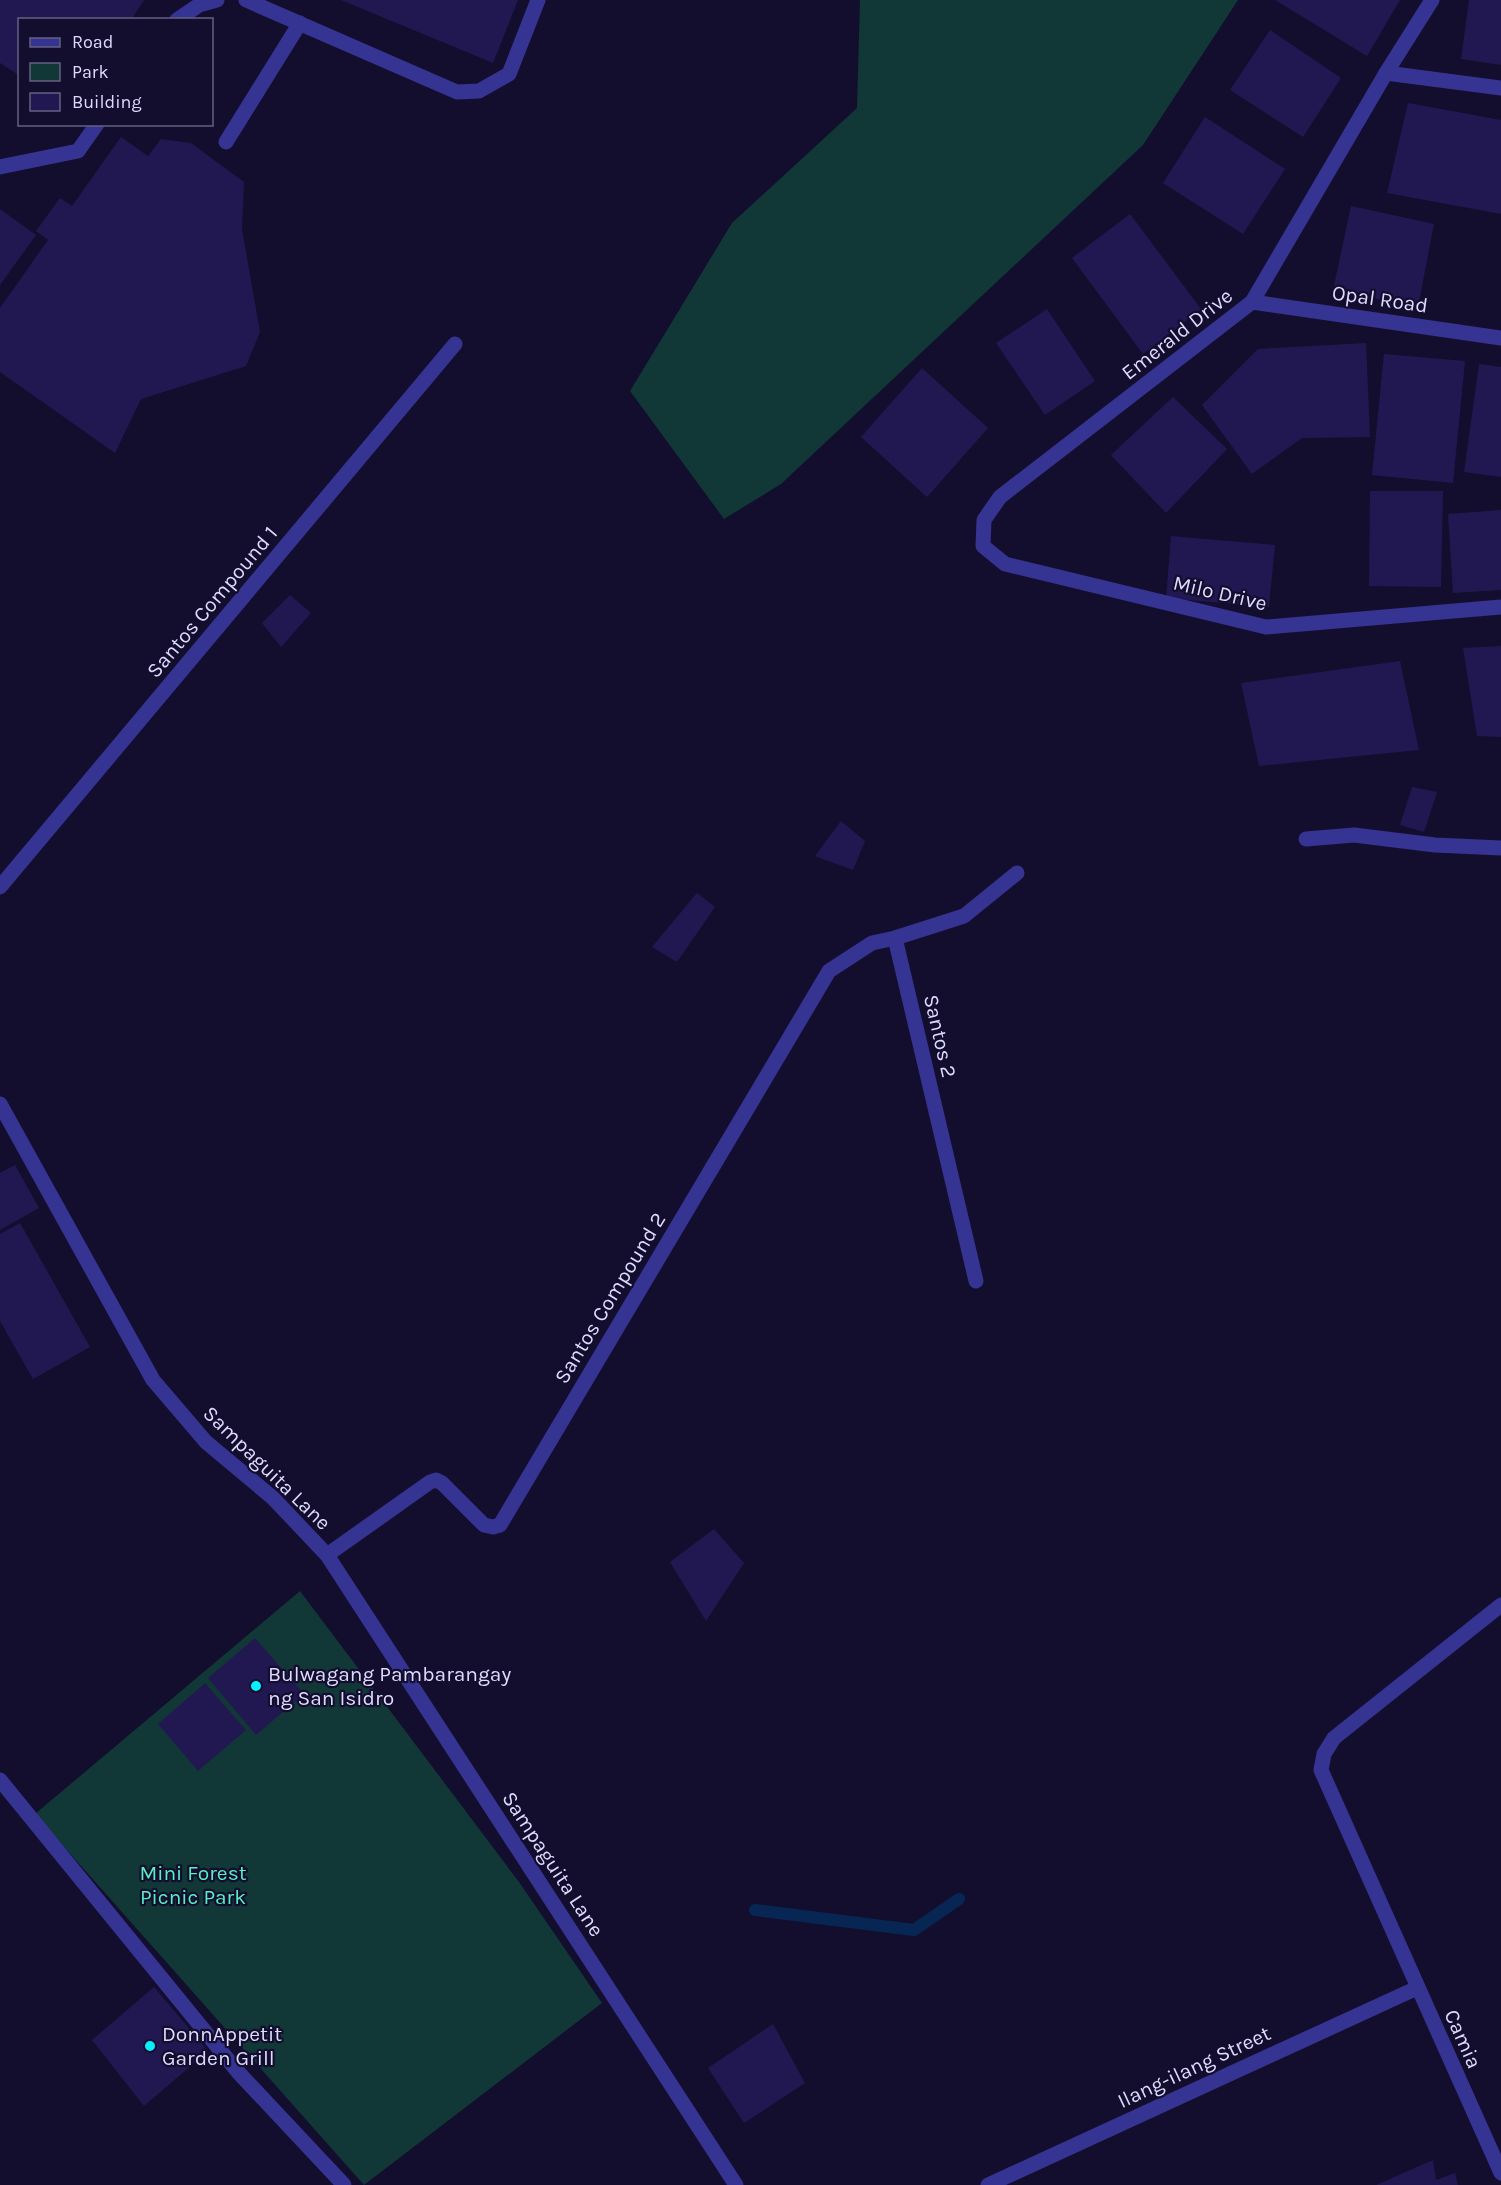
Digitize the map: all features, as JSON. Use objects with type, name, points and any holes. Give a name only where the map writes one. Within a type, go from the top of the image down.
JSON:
[{"type":"street","points":[[180,18],[199,5],[217,0]]},
{"type":"street","points":[[246,0],[457,92],[478,91],[509,74],[538,0]]},
{"type":"street","name":"Emerald Drive","points":[[1005,564],[983,546],[984,520],[1000,497],[1252,302],[1432,0]]},
{"type":"street","points":[[226,142],[300,23]]},
{"type":"street","points":[[1386,74],[1501,88]]},
{"type":"street","points":[[0,167],[78,151],[95,126]]},
{"type":"street","name":"Opal Road","points":[[1252,302],[1501,338]]},
{"type":"street","name":"Santos Compound 1","points":[[0,887],[455,344]]},
{"type":"street","name":"Milo Drive","points":[[1005,564],[1266,627],[1501,607]]},
{"type":"street","points":[[1306,839],[1354,835],[1435,845],[1501,848]]},
{"type":"street","points":[[895,938],[963,916],[1017,873]]},
{"type":"street","name":"Santos 2","points":[[895,938],[976,1281]]},
{"type":"street","name":"Santos Compound 2","points":[[327,1556],[436,1480],[442,1482],[484,1525],[493,1527],[500,1525],[829,971],[872,943],[895,938]]},
{"type":"street","name":"Sampaguita Lane","points":[[0,1104],[153,1380],[206,1442],[273,1498],[327,1556],[736,2185]]},
{"type":"street","name":"Camia","points":[[1501,1605],[1334,1738],[1324,1754],[1321,1770],[1501,2173]]},
{"type":"street","points":[[0,1780],[238,2072],[344,2185]]},
{"type":"street","name":"Ilang-ilang Street","points":[[988,2185],[1417,1988]]},
{"type":"green space","points":[[860,0],[1238,0],[1143,145],[781,484],[724,519],[630,391],[732,223],[857,108]]},
{"type":"green space","name":"Mini Forest Picnic Park","points":[[300,1591],[519,1882],[602,2003],[364,2185],[35,1814]]},
{"type":"building","points":[[0,0],[144,0],[132,18],[18,18],[18,75],[0,63]]},
{"type":"building","points":[[341,0],[518,0],[493,63]]},
{"type":"building","points":[[1275,0],[1400,0],[1367,56]]},
{"type":"building","points":[[1469,0],[1501,0],[1501,65],[1461,59]]},
{"type":"building","points":[[1270,30],[1341,78],[1303,137],[1230,90]]},
{"type":"building","points":[[1408,103],[1501,120],[1501,214],[1387,193]]},
{"type":"building","points":[[1205,117],[1285,169],[1243,234],[1163,183]]},
{"type":"building","points":[[121,137],[148,156],[161,139],[191,143],[244,182],[242,229],[260,332],[246,366],[141,399],[115,453],[0,372],[0,308],[48,240],[36,231],[60,198],[72,206]]},
{"type":"building","points":[[1351,206],[1434,224],[1418,307],[1333,290]]},
{"type":"building","points":[[0,209],[36,235],[0,285]]},
{"type":"building","points":[[1130,214],[1201,309],[1143,354],[1072,258]]},
{"type":"building","points":[[1047,309],[1095,381],[1045,415],[996,343]]},
{"type":"building","points":[[1366,343],[1370,437],[1302,438],[1252,474],[1202,405],[1258,349]]},
{"type":"building","points":[[1384,354],[1465,361],[1453,483],[1372,475]]},
{"type":"building","points":[[1479,364],[1501,367],[1501,477],[1464,472]]},
{"type":"building","points":[[922,368],[988,428],[927,497],[861,437]]},
{"type":"building","points":[[1173,397],[1227,449],[1166,513],[1111,455]]},
{"type":"building","points":[[1370,491],[1443,491],[1441,587],[1369,586]]},
{"type":"building","points":[[1501,510],[1501,590],[1453,593],[1448,514]]},
{"type":"building","points":[[1171,536],[1275,545],[1269,607],[1166,598]]},
{"type":"building","points":[[290,595],[311,613],[281,647],[262,623]]},
{"type":"building","points":[[1501,646],[1501,737],[1477,736],[1463,648]]},
{"type":"building","points":[[1400,661],[1419,750],[1259,766],[1241,683]]},
{"type":"building","points":[[1412,787],[1437,792],[1424,832],[1400,825]]},
{"type":"building","points":[[841,821],[865,841],[853,870],[815,856]]},
{"type":"building","points":[[697,893],[715,907],[677,962],[652,947]]},
{"type":"building","points":[[15,1165],[39,1208],[0,1230],[0,1173]]},
{"type":"building","points":[[20,1223],[90,1347],[33,1379],[0,1321],[0,1234]]},
{"type":"building","points":[[714,1529],[744,1563],[706,1621],[670,1562]]},
{"type":"building","name":"Bulwagang Pambarangay ng San Isidro","points":[[255,1638],[304,1694],[256,1735],[208,1678]]},
{"type":"building","points":[[205,1683],[246,1730],[198,1771],[158,1724]]},
{"type":"building","name":"DonnAppetit Garden Grill","points":[[154,1987],[208,2051],[144,2106],[92,2040]]},
{"type":"building","points":[[773,2024],[805,2083],[744,2123],[708,2068]]},
{"type":"building","points":[[1433,2160],[1436,2180],[1455,2173],[1458,2185],[1376,2185]]},
{"type":"waterway","points":[[755,1910],[914,1930],[959,1899]]},
{"type":"place","name":"Bulwagang Pambarangay ng San Isidro","points":[[256,1686]]},
{"type":"place","name":"DonnAppetit Garden Grill","points":[[150,2046]]}]
